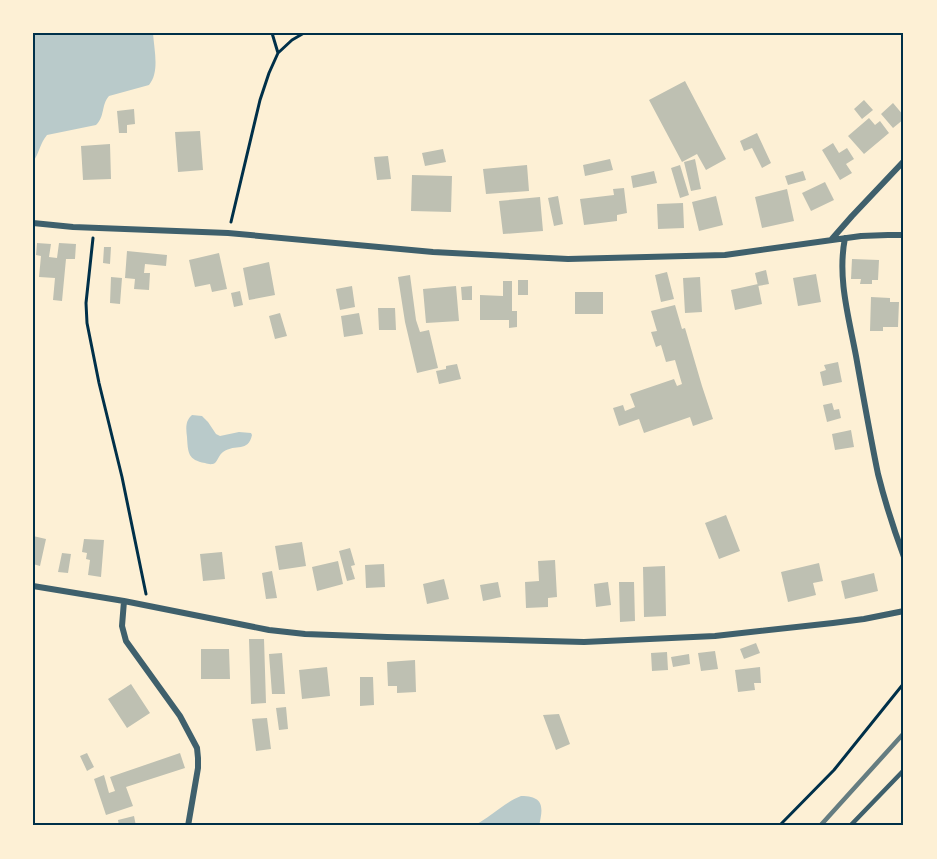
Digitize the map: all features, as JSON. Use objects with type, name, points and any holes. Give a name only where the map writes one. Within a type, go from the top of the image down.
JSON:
[{"type":"street","points":[[831,241],[904,161]]},
{"type":"street","points":[[33,223],[94,228],[228,233],[433,252],[568,259],[725,255],[845,238],[904,235]]},
{"type":"street","points":[[845,238],[842,256],[843,277],[855,354],[879,475],[904,557]]},
{"type":"street","points":[[33,586],[124,601],[248,626],[305,634],[584,642],[715,636],[833,623],[904,610]]},
{"type":"street","points":[[124,601],[122,626],[126,641],[180,716],[197,748],[198,768],[188,826]]},
{"type":"lane","points":[[850,826],[904,770]]},
{"type":"path","points":[[272,33],[278,53]]},
{"type":"path","points":[[228,233],[260,100],[269,73],[278,53],[304,33]]},
{"type":"path","points":[[94,228],[88,273],[87,323],[131,519],[146,590],[147,606]]},
{"type":"path","points":[[779,826],[834,770],[904,683]]},
{"type":"shaded area","points":[[33,33],[153,33],[156,60],[154,74],[149,85],[109,96],[96,125],[47,135],[33,162]]},
{"type":"shaded area","points":[[192,415],[202,416],[220,436],[239,432],[251,433],[250,441],[244,446],[223,452],[214,464],[199,462],[190,455],[186,431],[187,422]]},
{"type":"shaded area","points":[[521,796],[534,798],[540,804],[539,826],[473,826],[508,803]]},
{"type":"building","points":[[685,81],[726,159],[706,170],[697,154],[682,162],[649,100]]},
{"type":"building","points":[[864,100],[873,110],[862,119],[854,109]]},
{"type":"building","points":[[893,103],[904,119],[893,128],[881,114]]},
{"type":"building","points":[[134,109],[135,124],[127,125],[127,133],[119,133],[117,111]]},
{"type":"building","points":[[869,118],[875,125],[880,121],[889,133],[864,154],[848,136]]},
{"type":"building","points":[[200,131],[203,170],[178,172],[175,132]]},
{"type":"building","points":[[757,133],[771,163],[762,168],[752,148],[744,151],[740,141]]},
{"type":"building","points":[[833,143],[839,153],[847,148],[854,159],[846,164],[852,173],[840,180],[822,150]]},
{"type":"building","points":[[110,144],[111,179],[83,180],[81,146]]},
{"type":"building","points":[[443,149],[446,162],[425,166],[422,153]]},
{"type":"building","points":[[388,156],[391,179],[377,180],[374,157]]},
{"type":"building","points":[[610,159],[613,170],[585,176],[583,165]]},
{"type":"building","points":[[695,159],[701,189],[691,191],[684,162]]},
{"type":"building","points":[[527,165],[529,191],[486,194],[483,169]]},
{"type":"building","points":[[680,165],[689,195],[680,198],[671,168]]},
{"type":"building","points":[[654,171],[657,183],[633,188],[631,176]]},
{"type":"building","points":[[803,171],[806,180],[788,185],[785,176]]},
{"type":"building","points":[[412,175],[452,176],[451,212],[411,211]]},
{"type":"building","points":[[825,182],[834,200],[811,211],[802,193]]},
{"type":"building","points":[[624,188],[627,213],[617,215],[617,221],[584,225],[580,199],[614,195],[613,189]]},
{"type":"building","points":[[787,189],[794,221],[762,228],[755,197]]},
{"type":"building","points":[[558,196],[563,224],[554,226],[548,198]]},
{"type":"building","points":[[716,196],[723,225],[699,231],[692,202]]},
{"type":"building","points":[[540,197],[543,231],[503,234],[499,201]]},
{"type":"building","points":[[683,203],[684,228],[658,229],[657,204]]},
{"type":"building","points":[[37,243],[51,244],[49,257],[57,258],[59,243],[76,244],[75,259],[66,259],[62,301],[53,300],[55,278],[39,277],[41,256],[36,255]]},
{"type":"building","points":[[104,247],[111,247],[110,264],[103,263]]},
{"type":"building","points":[[127,251],[167,255],[166,266],[145,264],[144,273],[150,273],[149,290],[134,289],[135,279],[125,278]]},
{"type":"building","points":[[219,253],[227,289],[212,292],[210,284],[195,287],[189,260]]},
{"type":"building","points":[[852,259],[879,260],[878,280],[872,280],[872,284],[860,284],[861,279],[851,279]]},
{"type":"building","points":[[269,262],[275,295],[249,300],[243,268]]},
{"type":"building","points":[[766,270],[769,284],[758,286],[755,273]]},
{"type":"building","points":[[667,272],[674,299],[661,302],[655,275]]},
{"type":"building","points":[[816,274],[821,302],[798,306],[793,278]]},
{"type":"building","points":[[410,275],[416,320],[420,332],[429,330],[438,368],[417,373],[405,322],[398,277]]},
{"type":"building","points":[[111,277],[122,278],[120,304],[110,303]]},
{"type":"building","points":[[700,277],[702,312],[685,313],[683,278]]},
{"type":"building","points":[[518,280],[528,280],[528,295],[518,295]]},
{"type":"building","points":[[503,281],[512,281],[512,311],[517,311],[517,327],[509,328],[509,320],[480,320],[480,295],[503,296]]},
{"type":"building","points":[[758,284],[762,304],[735,310],[731,290]]},
{"type":"building","points":[[352,286],[355,307],[340,310],[336,289]]},
{"type":"building","points":[[456,286],[459,321],[426,323],[423,289]]},
{"type":"building","points":[[472,286],[472,300],[462,300],[461,287]]},
{"type":"building","points":[[240,291],[243,305],[234,307],[231,293]]},
{"type":"building","points":[[575,292],[603,292],[603,314],[575,314]]},
{"type":"building","points":[[871,297],[890,298],[890,302],[899,302],[898,327],[883,327],[883,331],[870,331]]},
{"type":"building","points":[[675,305],[682,329],[685,328],[713,419],[693,426],[690,417],[644,433],[639,419],[619,426],[613,408],[623,405],[625,411],[635,407],[630,394],[674,379],[677,386],[682,384],[675,360],[666,362],[661,345],[656,347],[651,332],[657,331],[651,311]]},
{"type":"building","points":[[378,308],[395,308],[396,330],[379,330]]},
{"type":"building","points":[[280,313],[287,336],[275,339],[269,316]]},
{"type":"building","points":[[359,313],[363,334],[344,337],[341,316]]},
{"type":"building","points":[[838,362],[842,382],[823,386],[820,372],[826,370],[824,365]]},
{"type":"building","points":[[457,364],[461,379],[439,384],[436,371]]},
{"type":"building","points":[[832,403],[834,410],[839,409],[841,418],[827,422],[823,405]]},
{"type":"building","points":[[851,430],[854,447],[835,450],[832,434]]},
{"type":"building","points":[[726,515],[740,551],[719,559],[705,523]]},
{"type":"building","points":[[33,536],[46,539],[40,566],[33,564]]},
{"type":"building","points":[[84,539],[104,540],[101,577],[88,575],[90,560],[86,559],[87,553],[82,552]]},
{"type":"building","points":[[302,542],[306,566],[279,570],[275,546]]},
{"type":"building","points":[[350,548],[355,565],[351,566],[355,579],[347,581],[339,551]]},
{"type":"building","points":[[222,552],[225,579],[203,581],[200,554]]},
{"type":"building","points":[[62,553],[71,554],[68,573],[58,572]]},
{"type":"building","points":[[555,560],[557,597],[548,598],[548,607],[526,608],[525,582],[539,581],[538,561]]},
{"type":"building","points":[[338,561],[343,584],[317,591],[312,567]]},
{"type":"building","points":[[819,563],[823,581],[813,583],[816,595],[788,602],[781,572]]},
{"type":"building","points":[[384,564],[385,587],[366,588],[365,565]]},
{"type":"building","points":[[665,566],[666,616],[644,617],[643,567]]},
{"type":"building","points":[[272,571],[277,598],[266,599],[262,573]]},
{"type":"building","points":[[874,573],[878,591],[845,599],[841,581]]},
{"type":"building","points":[[444,579],[449,599],[427,604],[423,584]]},
{"type":"building","points":[[498,582],[501,597],[483,601],[480,585]]},
{"type":"building","points":[[608,582],[611,605],[596,607],[594,584]]},
{"type":"building","points":[[619,582],[634,582],[635,621],[620,622]]},
{"type":"building","points":[[249,639],[264,639],[266,703],[251,704]]},
{"type":"building","points":[[756,643],[760,653],[744,659],[740,649]]},
{"type":"building","points":[[201,649],[229,649],[230,679],[201,679]]},
{"type":"building","points":[[715,651],[718,669],[701,671],[698,653]]},
{"type":"building","points":[[667,652],[668,670],[652,671],[651,653]]},
{"type":"building","points":[[282,653],[285,694],[272,694],[269,654]]},
{"type":"building","points":[[689,654],[690,664],[673,667],[671,657]]},
{"type":"building","points":[[415,660],[416,692],[397,693],[397,686],[388,686],[387,662]]},
{"type":"building","points":[[327,667],[330,696],[302,699],[299,670]]},
{"type":"building","points":[[760,667],[761,683],[754,683],[755,690],[738,692],[735,670]]},
{"type":"building","points":[[360,677],[373,677],[374,705],[360,706]]},
{"type":"building","points":[[131,684],[150,713],[127,728],[108,699]]},
{"type":"building","points":[[286,707],[288,729],[279,730],[276,708]]},
{"type":"building","points":[[559,714],[570,744],[556,750],[543,715]]},
{"type":"building","points":[[267,718],[271,749],[256,751],[252,719]]},
{"type":"building","points":[[87,753],[94,767],[87,771],[80,756]]},
{"type":"building","points":[[180,753],[185,768],[126,787],[133,806],[106,815],[94,779],[104,775],[109,793],[115,791],[110,777]]},
{"type":"building","points":[[134,816],[136,826],[119,826],[118,820]]},
{"type":"railway","points":[[820,826],[904,733]]}]
